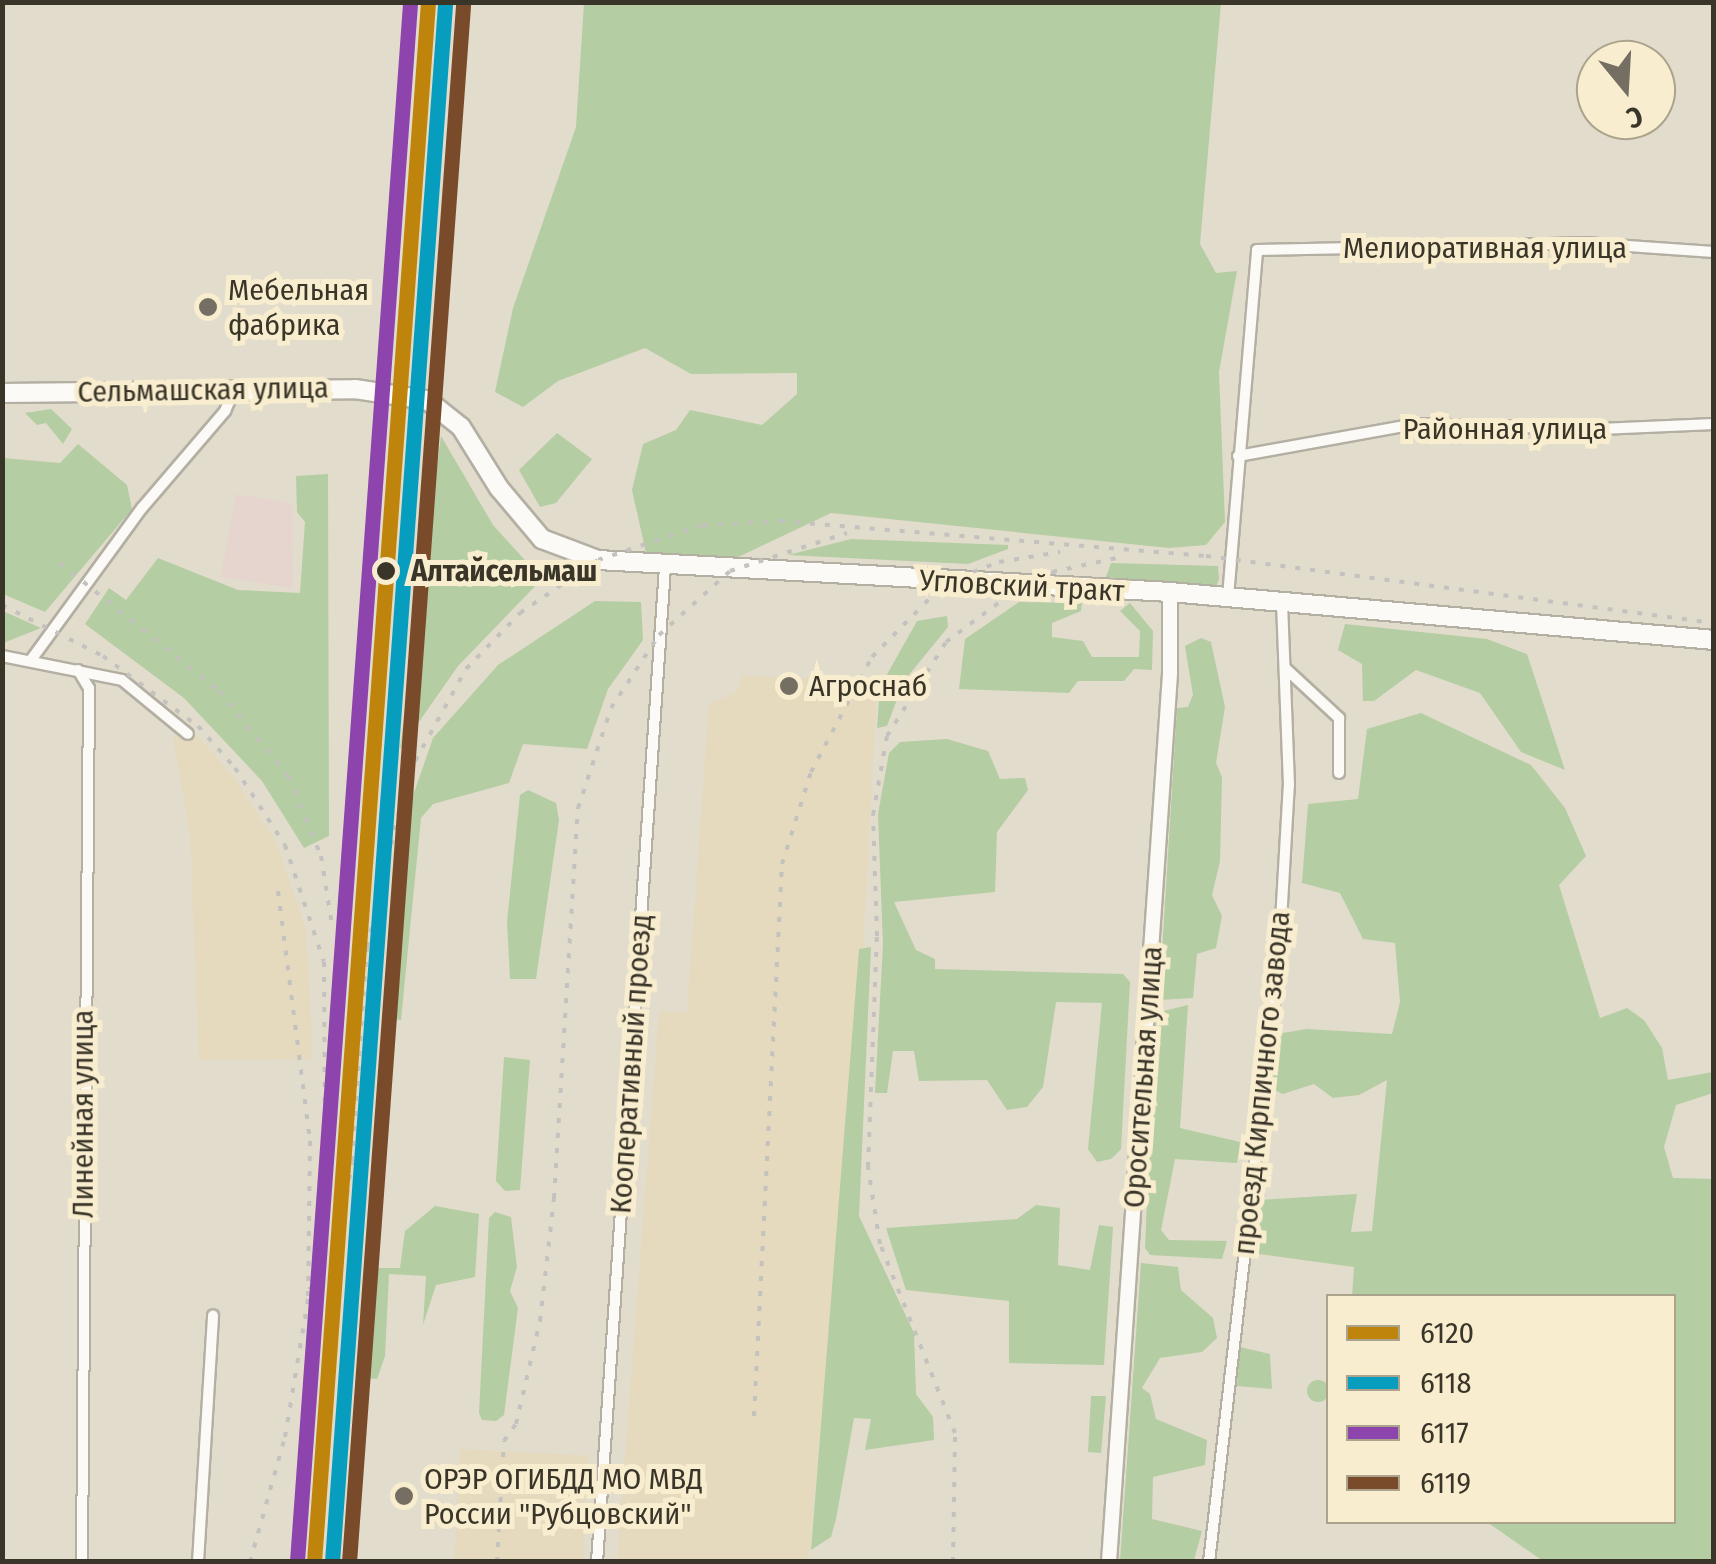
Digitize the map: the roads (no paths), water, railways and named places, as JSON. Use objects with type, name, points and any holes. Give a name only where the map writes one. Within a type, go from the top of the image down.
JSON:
[{"type":"highway","name":"Сельмашская улица","points":[[2,393],[235,388],[402,394]]},
{"type":"highway","name":"Угловский тракт","points":[[402,394],[427,400],[461,427],[509,500],[556,548],[664,567],[1170,592],[1714,640]]},
{"type":"main road","name":"Оросительная улица","points":[[1108,1562],[1170,673],[1170,592]]},
{"type":"street","name":"Мелиоративная улица","points":[[1238,456],[1257,250],[1585,243],[1714,252]]},
{"type":"street","points":[[31,660],[142,508],[225,411],[235,388]]},
{"type":"street","name":"Районная улица","points":[[1238,456],[1416,424],[1600,430],[1714,424]]},
{"type":"street","points":[[1212,596],[1238,456]]},
{"type":"street","name":"Кооперативный проезд","points":[[597,1562],[664,567]]},
{"type":"street","name":"проезд Кирпичного завода","points":[[1209,1562],[1278,956],[1289,785],[1282,602]]},
{"type":"street","points":[[2,656],[122,680],[188,734]]},
{"type":"street","points":[[1285,668],[1340,718],[1338,773]]},
{"type":"street","name":"Линейная улица","points":[[78,670],[88,688],[82,1562]]},
{"type":"street","points":[[198,1562],[213,1315]]},
{"type":"railway","points":[[336,1269],[352,1161],[367,947],[408,774],[466,669],[520,613],[598,560],[703,525],[780,521],[1206,556],[1714,623]]},
{"type":"railway","points":[[497,1562],[504,1441],[516,1424],[540,1321],[554,1198],[578,808],[611,708],[659,635],[730,571],[847,533]]},
{"type":"railway","points":[[754,1416],[782,864],[811,772],[872,657],[945,583],[999,562],[1060,552]]},
{"type":"railway","points":[[953,1562],[955,1433],[880,1244],[868,1167],[877,936],[873,815],[887,736],[946,642],[1021,586],[1052,572],[1116,558]]},
{"type":"railway","points":[[60,563],[219,691],[288,776],[321,856],[332,925]]},
{"type":"railway","points":[[2,605],[103,656],[198,726],[235,768],[285,845],[324,962],[325,1171]]},
{"type":"railway","points":[[278,891],[310,1141],[308,1299]]},
{"type":"railway","points":[[250,1562],[285,1437],[310,1287]]},
{"type":"place","name":"Мебельная фабрика","points":[[208,307]]},
{"type":"place","name":"Алтайсельмаш","points":[[386,571]]},
{"type":"place","name":"Агроснаб","points":[[789,686]]},
{"type":"place","name":"ОРЭР ОГИБДД МО МВД России \"Рубцовский\"","points":[[404,1496]]}]
